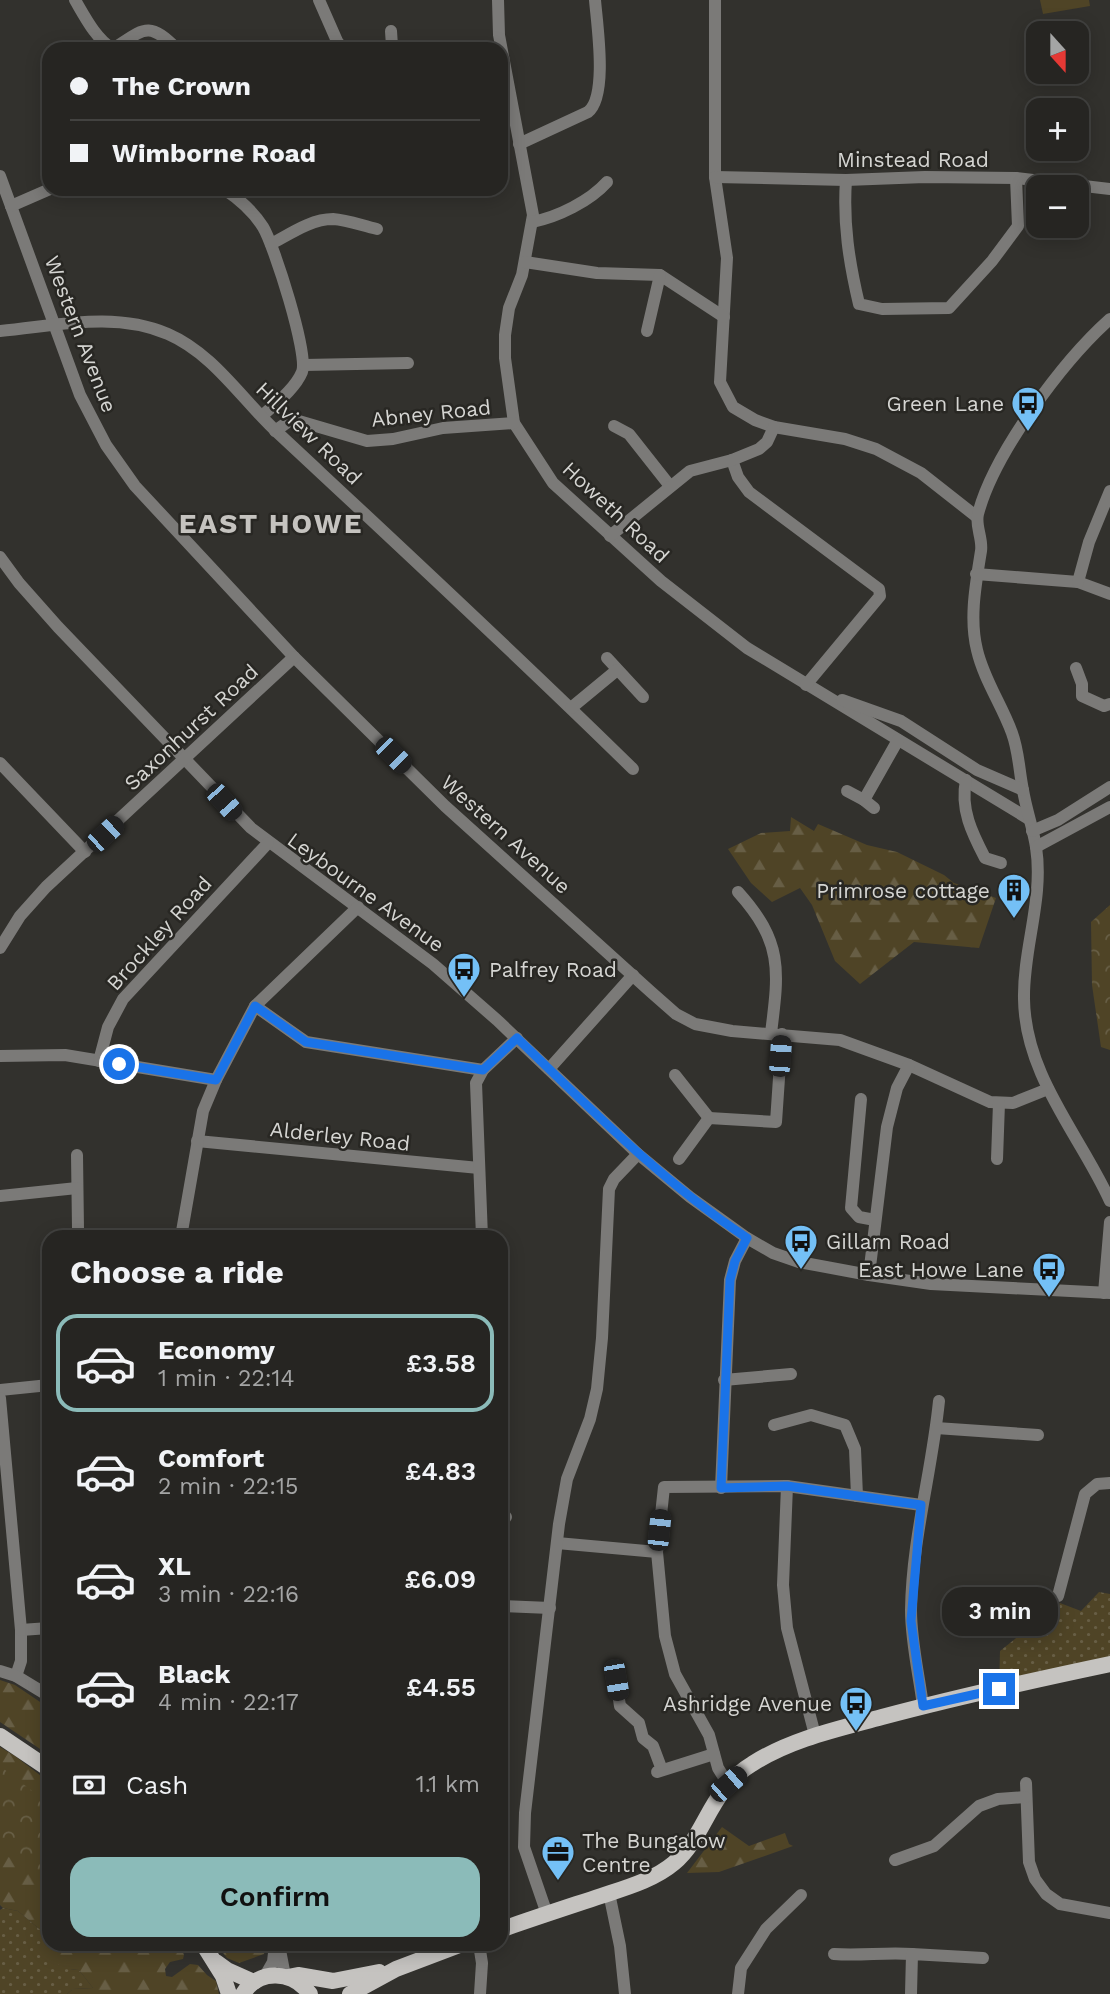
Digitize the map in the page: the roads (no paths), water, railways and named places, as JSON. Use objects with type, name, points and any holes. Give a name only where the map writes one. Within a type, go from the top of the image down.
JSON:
[{"type":"main road","points":[[508,1927],[643,1882],[674,1864],[728,1784],[749,1765],[774,1751],[815,1735],[923,1706],[1110,1664]]},
{"type":"main road","points":[[0,1736],[42,1764]]},
{"type":"main road","points":[[207,1951],[223,1976],[229,1994]]},
{"type":"main road","points":[[350,1994],[396,1969],[444,1951]]},
{"type":"main road","points":[[214,1960],[227,1970],[260,1979],[298,1975],[333,1981],[396,1969]]},
{"type":"main road","points":[[286,1976],[304,1986],[310,1994]]},
{"type":"main road","points":[[243,1994],[260,1979]]},
{"type":"street","points":[[75,0],[104,42]]},
{"type":"street","points":[[319,0],[338,42]]},
{"type":"street","name":"Howeth Road","points":[[498,0],[500,42]]},
{"type":"street","points":[[519,144],[594,107],[600,65],[596,0]]},
{"type":"street","points":[[715,0],[715,177],[727,258],[720,382],[733,407],[755,420],[774,427],[845,439],[876,449],[921,473],[977,517]]},
{"type":"street","points":[[124,42],[137,33],[150,30],[157,31],[169,42]]},
{"type":"street","points":[[391,31],[392,42]]},
{"type":"street","name":"Howeth Road","points":[[508,108],[519,144],[532,222],[523,275],[509,308],[505,358],[514,424],[553,484],[661,582],[747,648],[966,780],[1031,825]]},
{"type":"street","name":"Western Avenue","points":[[0,176],[54,326],[91,416],[127,475],[294,657],[445,806],[676,1014],[695,1024],[732,1031],[840,1040],[909,1065],[964,1091],[999,1103]]},
{"type":"street","name":"Minstead Road","points":[[715,177],[846,180],[1016,178],[1110,189]]},
{"type":"street","points":[[846,180],[845,227],[849,264],[859,304],[882,309],[904,309],[949,308],[992,261],[1018,226],[1016,178]]},
{"type":"street","points":[[532,222],[543,220],[583,201],[598,192],[607,182]]},
{"type":"street","points":[[11,206],[42,192]]},
{"type":"street","points":[[233,196],[250,210],[271,244],[287,294],[304,365],[299,377],[262,416]]},
{"type":"street","points":[[271,244],[324,220],[343,220],[377,229]]},
{"type":"street","points":[[525,262],[597,273],[660,275],[724,317]]},
{"type":"street","points":[[647,331],[660,275]]},
{"type":"street","points":[[1110,319],[1070,360],[996,468],[977,517],[982,547],[976,574],[974,636],[977,654],[1017,749],[1036,847],[1037,897],[1026,965],[1024,999],[1027,1036],[1048,1089],[1096,1171],[1110,1201]]},
{"type":"street","name":"Hillview Road","points":[[0,331],[84,321],[120,321],[168,334],[206,359],[275,431],[633,769]]},
{"type":"street","points":[[304,365],[408,363]]},
{"type":"street","name":"Abney Road","points":[[275,431],[292,419],[348,437],[381,441],[443,428],[514,424]]},
{"type":"street","points":[[614,426],[629,434],[670,486]]},
{"type":"street","points":[[610,536],[670,486],[700,467],[732,460],[763,446],[774,427]]},
{"type":"street","points":[[732,460],[738,477],[749,492],[879,589],[880,596],[806,685]]},
{"type":"street","points":[[1079,582],[1089,542],[1110,491]]},
{"type":"street","name":"Leybourne Avenue","points":[[0,557],[44,611],[237,816],[268,843],[433,964],[517,1038],[638,1154],[699,1204],[747,1238],[773,1253],[799,1262],[869,1275],[931,1284],[1107,1293]]},
{"type":"street","points":[[976,574],[1079,582],[1110,594]]},
{"type":"street","name":"Saxonhurst Road","points":[[0,948],[25,910],[294,657]]},
{"type":"street","points":[[607,658],[643,697]]},
{"type":"street","points":[[1076,668],[1082,684],[1082,696],[1104,705],[1110,704]]},
{"type":"street","points":[[571,708],[617,670]]},
{"type":"street","name":"Howeth Road","points":[[818,692],[901,721],[977,770],[1023,790]]},
{"type":"street","points":[[847,792],[869,804],[898,740]]},
{"type":"street","points":[[0,763],[85,852]]},
{"type":"street","points":[[966,780],[963,796],[969,827],[985,858],[1001,863]]},
{"type":"street","points":[[1031,825],[1058,820],[1110,787]]},
{"type":"street","points":[[1036,847],[1110,807]]},
{"type":"street","name":"Brockley Road","points":[[99,1061],[108,1027],[123,999],[268,843]]},
{"type":"street","points":[[675,1075],[709,1118],[776,1122],[777,962],[767,932],[754,909],[738,892]]},
{"type":"street","points":[[182,1230],[203,1111],[216,1080],[255,1006],[358,907]]},
{"type":"street","points":[[549,1069],[633,975]]},
{"type":"street","points":[[255,1006],[306,1042],[483,1070]]},
{"type":"street","points":[[482,1230],[476,1083],[483,1070],[517,1038]]},
{"type":"street","points":[[0,1056],[65,1055],[216,1080]]},
{"type":"street","points":[[869,1275],[891,1106],[909,1065]]},
{"type":"street","points":[[997,1159],[999,1103],[1013,1103],[1048,1089]]},
{"type":"street","points":[[861,1099],[851,1208],[859,1217],[875,1220]]},
{"type":"street","points":[[679,1159],[709,1118]]},
{"type":"street","name":"Alderley Road","points":[[197,1141],[479,1168]]},
{"type":"street","points":[[547,1914],[524,1847],[525,1813],[557,1543],[567,1479],[590,1419],[597,1389],[609,1189],[619,1173],[638,1154]]},
{"type":"street","points":[[77,1155],[78,1229]]},
{"type":"street","points":[[0,1196],[77,1188]]},
{"type":"street","points":[[1107,1293],[1110,1222]]},
{"type":"street","points":[[721,1488],[731,1270],[747,1238]]},
{"type":"street","points":[[724,1380],[791,1374]]},
{"type":"street","points":[[0,1390],[42,1386]]},
{"type":"street","points":[[0,1398],[21,1630],[21,1661],[16,1676]]},
{"type":"street","points":[[923,1706],[911,1621],[921,1505],[933,1419],[939,1401]]},
{"type":"street","points":[[774,1425],[811,1415],[845,1425],[855,1449],[857,1496]]},
{"type":"street","points":[[933,1419],[1030,1431]]},
{"type":"street","points":[[1058,1596],[1084,1494],[1097,1484],[1110,1483]]},
{"type":"street","points":[[787,1486],[783,1585],[787,1628],[815,1735]]},
{"type":"street","points":[[728,1784],[718,1768],[709,1735],[675,1674],[665,1636],[657,1552],[664,1487],[787,1486],[921,1505]]},
{"type":"street","points":[[557,1543],[657,1552]]},
{"type":"street","points":[[508,1606],[550,1608]]},
{"type":"street","points":[[21,1630],[42,1628]]},
{"type":"street","points":[[0,1671],[16,1676],[42,1692]]},
{"type":"street","points":[[616,1680],[620,1706],[639,1723],[643,1738],[653,1746],[659,1771],[714,1754]]},
{"type":"street","points":[[895,1860],[934,1846],[979,1806],[1026,1790],[1029,1862],[1039,1886],[1060,1904],[1110,1913]]},
{"type":"street","points":[[609,1893],[621,1945],[625,1994]]},
{"type":"street","points":[[738,1994],[741,1968],[766,1929],[801,1895]]},
{"type":"street","points":[[260,1979],[273,1962],[275,1951]]},
{"type":"street","points":[[279,1951],[286,1976]]},
{"type":"street","points":[[480,1951],[480,1994]]},
{"type":"street","points":[[834,1954],[869,1956],[879,1952],[983,1958]]},
{"type":"street","points":[[911,1994],[912,1954]]},
{"type":"place","name":"Green Lane","points":[[1028,433]]},
{"type":"place","name":"Primrose cottage","points":[[1014,920]]},
{"type":"place","name":"Palfrey Road","points":[[464,999]]},
{"type":"place","name":"Gillam Road","points":[[801,1271]]},
{"type":"place","name":"East Howe Lane","points":[[1049,1299]]},
{"type":"place","name":"Ashridge Avenue","points":[[856,1733]]},
{"type":"place","name":"The Bungalow Centre","points":[[558,1882]]},
{"type":"district","name":"EAST HOWE","points":[[271,523]]}]
